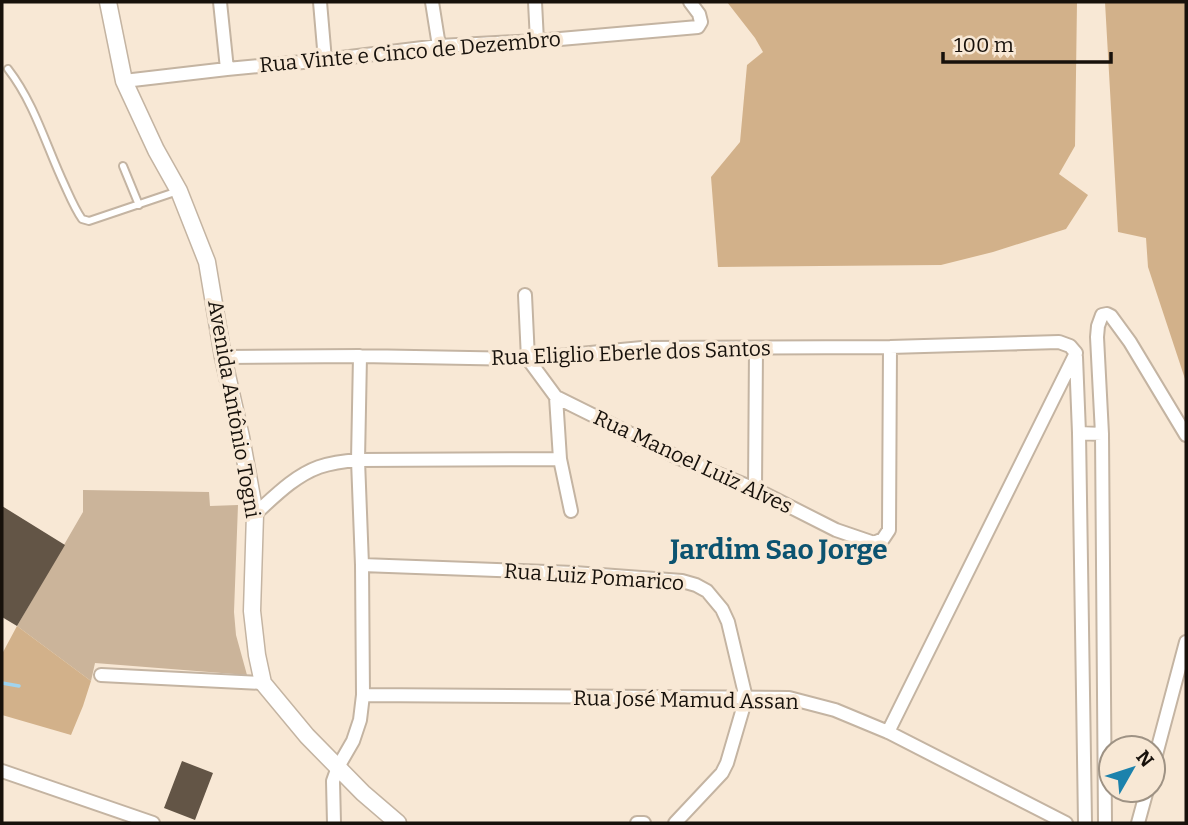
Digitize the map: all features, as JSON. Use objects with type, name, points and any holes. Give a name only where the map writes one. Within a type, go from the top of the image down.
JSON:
[{"type":"street","name":"Avenida Antônio Togni","points":[[108,2],[124,81],[156,150],[179,191],[207,261],[255,514],[252,611],[263,683],[307,736],[363,793],[398,823]]},
{"type":"street","points":[[220,2],[227,69]]},
{"type":"street","points":[[320,2],[325,60]]},
{"type":"street","points":[[432,2],[439,46]]},
{"type":"street","points":[[535,2],[537,41]]},
{"type":"street","name":"Rua Vinte e Cinco de Dezembro","points":[[124,81],[439,46],[537,41],[696,27],[701,24],[699,15],[690,2]]},
{"type":"street","points":[[525,295],[528,359],[556,397],[560,459],[571,511]]},
{"type":"street","points":[[1076,353],[1086,823],[1103,823],[1102,434],[1097,337],[1100,317],[1105,314],[1111,316],[1130,342],[1186,435]]},
{"type":"street","name":"Rua Eliglio Eberle dos Santos","points":[[223,356],[528,359],[642,348],[890,347],[1059,342],[1070,346],[1076,353]]},
{"type":"street","name":"Rua Manoel Luiz Alves","points":[[556,397],[679,458],[755,489],[836,530],[874,543],[883,540],[890,530],[890,347]]},
{"type":"street","points":[[755,489],[756,348]]},
{"type":"street","points":[[888,732],[1076,353]]},
{"type":"street","points":[[334,823],[333,781],[360,720],[363,695],[358,460],[360,356]]},
{"type":"street","points":[[1079,433],[1102,434]]},
{"type":"street","points":[[255,514],[305,473],[333,463],[358,460],[560,459]]},
{"type":"street","name":"Rua Luiz Pomarico","points":[[362,565],[574,573],[696,584],[713,597],[728,622],[746,698]]},
{"type":"street","points":[[1162,734],[1186,642]]},
{"type":"street","points":[[101,675],[263,683]]},
{"type":"street","name":"Rua José Mamud Assan","points":[[363,695],[789,698],[835,710],[888,732],[1066,823]]},
{"type":"street","points":[[675,823],[722,773],[746,698]]},
{"type":"street","points":[[2,771],[151,823]]},
{"type":"street","points":[[1138,823],[1143,804]]},
{"type":"street","points":[[637,823],[645,823]]},
{"type":"lane","points":[[8,69],[29,101],[54,164],[82,219],[89,221],[179,191]]},
{"type":"lane","points":[[123,166],[139,205]]},
{"type":"shaded area","points":[[727,2],[1077,2],[1075,146],[1059,174],[1088,195],[1066,229],[941,265],[718,267],[711,177],[740,142],[747,65],[763,52]]},
{"type":"shaded area","points":[[1105,2],[1186,2],[1186,382],[1148,267],[1146,238],[1118,232]]},
{"type":"shaded area","points":[[83,490],[209,492],[210,506],[238,505],[234,612],[236,635],[247,675],[95,663],[91,681],[17,626],[83,512]]},
{"type":"shaded area","points":[[17,626],[91,681],[71,735],[2,715],[2,654]]},
{"type":"building","points":[[2,506],[65,545],[17,626],[2,617]]},
{"type":"building","points":[[182,761],[213,773],[195,820],[164,808]]},
{"type":"waterway","points":[[2,683],[19,686]]},
{"type":"district","name":"Jardim Sao Jorge","points":[[779,549]]}]
